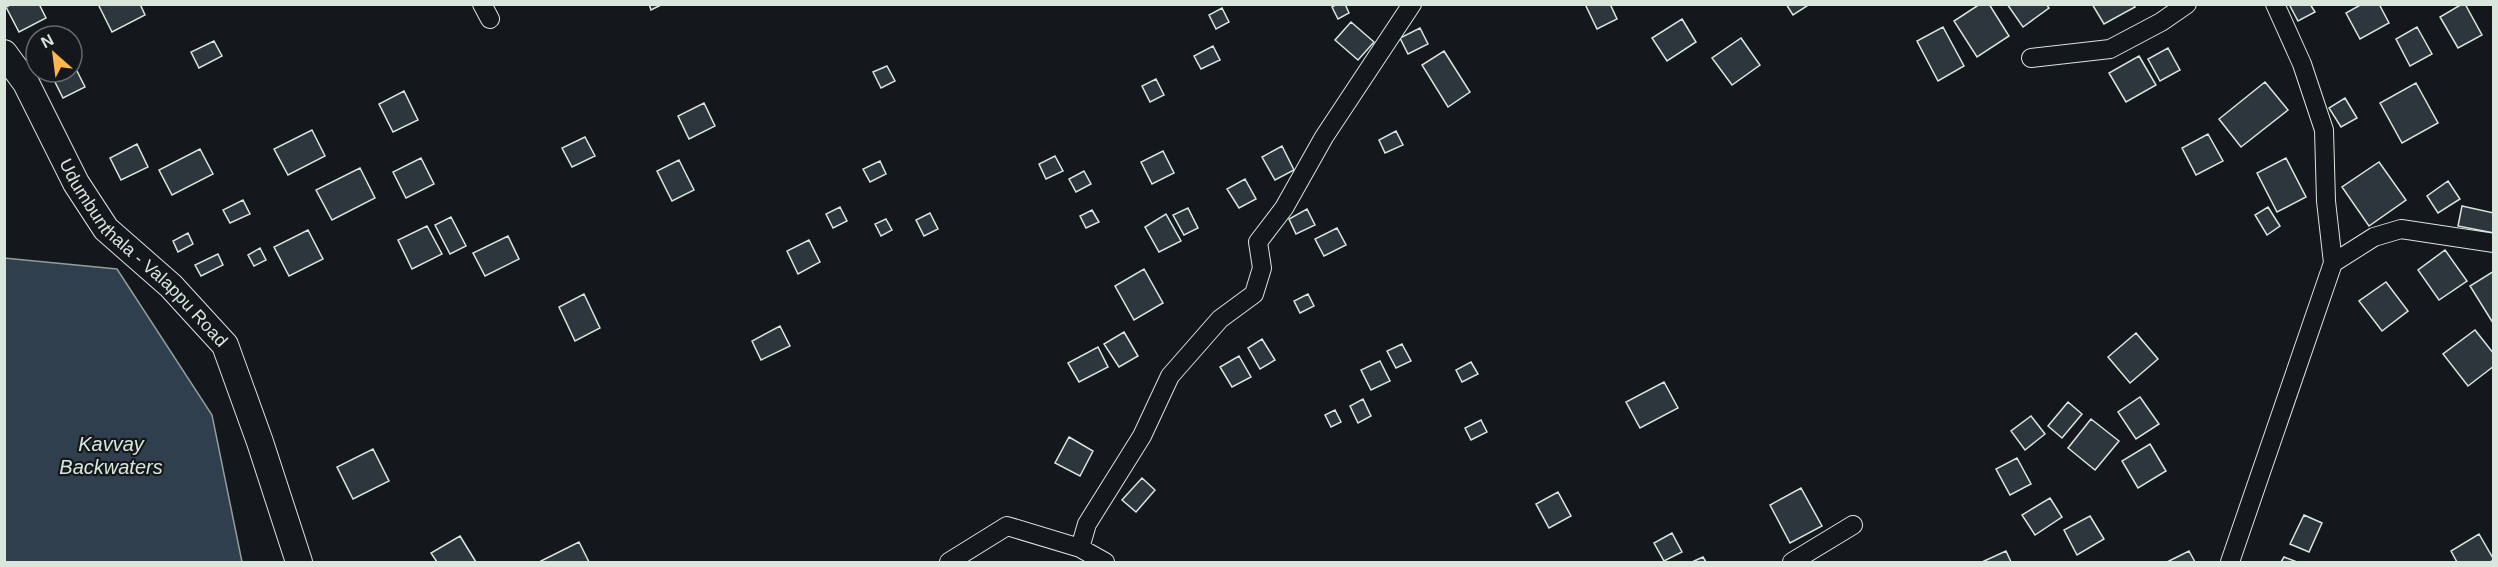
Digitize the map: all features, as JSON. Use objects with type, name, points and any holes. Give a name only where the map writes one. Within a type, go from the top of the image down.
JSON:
[{"type":"main road","name":"Udumbunthala - Valappu Road","points":[[4,53],[26,83],[76,183],[106,229],[171,286],[225,345],[260,442],[299,562]]},
{"type":"street","points":[[1080,548],[1087,524],[1142,436],[1170,376],[1220,319],[1254,294],[1262,267],[1258,242],[1284,208],[1324,137],[1412,4]]},
{"type":"street","points":[[2031,58],[2110,50],[2161,22],[2187,4]]},
{"type":"street","points":[[2230,562],[2333,263],[2326,201],[2324,129],[2302,64],[2275,4]]},
{"type":"street","points":[[2333,263],[2374,237],[2401,229],[2493,243]]},
{"type":"street","points":[[1792,562],[1853,525]]},
{"type":"street","points":[[949,562],[1007,526],[1080,548],[1104,562]]},
{"type":"water","name":"Kavvay Backwaters","points":[[4,258],[117,269],[212,415],[242,562],[5,562]]},
{"type":"building","points":[[12,4],[39,4],[46,18],[34,24],[24,24],[24,29],[19,32],[6,7]]},
{"type":"building","points":[[98,4],[140,4],[145,15],[112,32]]},
{"type":"building","points":[[649,4],[663,4],[651,10]]},
{"type":"building","points":[[1345,4],[1349,13],[1338,19],[1332,7]]},
{"type":"building","points":[[1585,4],[1610,4],[1617,19],[1597,29]]},
{"type":"building","points":[[1786,4],[1810,4],[1793,15]]},
{"type":"building","points":[[1980,4],[1989,4],[2009,36],[1977,57],[1954,21]]},
{"type":"building","points":[[2007,4],[2046,4],[2049,8],[2023,27]]},
{"type":"building","points":[[2092,4],[2133,4],[2135,7],[2104,24]]},
{"type":"building","points":[[2289,4],[2310,4],[2315,12],[2298,21]]},
{"type":"building","points":[[2362,4],[2379,4],[2389,23],[2360,39],[2346,13]]},
{"type":"building","points":[[2465,4],[2482,35],[2458,48],[2440,17]]},
{"type":"building","points":[[1222,8],[1229,22],[1216,29],[1209,15]]},
{"type":"building","points":[[1682,19],[1696,42],[1667,61],[1652,38]]},
{"type":"building","points":[[1351,22],[1374,42],[1358,60],[1335,40]]},
{"type":"building","points":[[1943,27],[1964,66],[1938,81],[1917,41]]},
{"type":"building","points":[[2417,27],[2432,54],[2410,66],[2396,39]]},
{"type":"building","points":[[1420,28],[1428,44],[1408,54],[1400,38]]},
{"type":"building","points":[[1741,38],[1760,65],[1732,85],[1712,58]]},
{"type":"building","points":[[214,41],[222,56],[199,68],[191,52]]},
{"type":"building","points":[[1213,46],[1220,60],[1201,69],[1194,56]]},
{"type":"building","points":[[2168,48],[2180,70],[2160,81],[2148,59]]},
{"type":"building","points":[[1444,51],[1470,92],[1448,107],[1422,65]]},
{"type":"building","points":[[2139,56],[2156,85],[2126,102],[2109,73]]},
{"type":"building","points":[[887,66],[895,81],[881,88],[873,72]]},
{"type":"building","points":[[1156,79],[1164,95],[1150,102],[1142,86]]},
{"type":"building","points":[[2265,82],[2288,110],[2241,147],[2219,119]]},
{"type":"building","points":[[2416,83],[2438,123],[2402,143],[2380,103]]},
{"type":"building","points":[[56,84],[84,84],[85,87],[63,98]]},
{"type":"building","points":[[404,91],[418,120],[393,132],[379,104]]},
{"type":"building","points":[[2345,98],[2357,118],[2341,127],[2329,108]]},
{"type":"building","points":[[704,103],[715,126],[689,139],[678,116]]},
{"type":"building","points":[[312,130],[325,156],[288,175],[274,149]]},
{"type":"building","points":[[1396,131],[1403,145],[1385,153],[1379,140]]},
{"type":"building","points":[[2208,134],[2223,161],[2196,175],[2182,148]]},
{"type":"building","points":[[585,137],[595,156],[572,167],[562,148]]},
{"type":"building","points":[[137,144],[148,167],[121,180],[110,158]]},
{"type":"building","points":[[1282,146],[1294,170],[1275,180],[1262,157]]},
{"type":"building","points":[[200,149],[213,174],[172,195],[159,170]]},
{"type":"building","points":[[1163,151],[1174,173],[1152,184],[1141,162]]},
{"type":"building","points":[[1055,156],[1063,171],[1046,179],[1039,164]]},
{"type":"building","points":[[421,158],[434,184],[406,198],[393,172]]},
{"type":"building","points":[[2286,158],[2306,197],[2277,212],[2257,173]]},
{"type":"building","points":[[679,160],[694,190],[672,201],[657,171]]},
{"type":"building","points":[[880,161],[886,174],[870,182],[863,169]]},
{"type":"building","points":[[2379,162],[2406,200],[2369,226],[2342,187]]},
{"type":"building","points":[[360,168],[375,198],[332,220],[316,190]]},
{"type":"building","points":[[1084,171],[1091,184],[1076,192],[1069,179]]},
{"type":"building","points":[[1245,179],[1256,199],[1239,208],[1227,189]]},
{"type":"building","points":[[2448,181],[2460,199],[2438,213],[2427,196]]},
{"type":"building","points":[[243,200],[250,214],[230,223],[223,210]]},
{"type":"building","points":[[2462,206],[2494,213],[2494,233],[2458,226]]},
{"type":"building","points":[[840,207],[847,221],[833,228],[826,214]]},
{"type":"building","points":[[2268,207],[2280,226],[2267,235],[2255,215]]},
{"type":"building","points":[[1188,208],[1198,228],[1184,235],[1173,215]]},
{"type":"building","points":[[1307,209],[1315,225],[1296,234],[1289,219]]},
{"type":"building","points":[[1092,210],[1099,222],[1086,228],[1080,216]]},
{"type":"building","points":[[930,213],[938,229],[924,236],[916,220]]},
{"type":"building","points":[[1166,214],[1181,241],[1159,252],[1145,227]]},
{"type":"building","points":[[451,217],[466,246],[450,254],[435,225]]},
{"type":"building","points":[[886,219],[892,230],[881,236],[875,224]]},
{"type":"building","points":[[427,226],[442,254],[412,269],[398,240]]},
{"type":"building","points":[[1337,228],[1346,245],[1324,256],[1315,239]]},
{"type":"building","points":[[308,230],[323,259],[289,276],[274,247]]},
{"type":"building","points":[[188,233],[193,244],[178,252],[173,241]]},
{"type":"building","points":[[508,236],[519,259],[485,276],[473,253]]},
{"type":"building","points":[[809,240],[820,262],[798,274],[787,251]]},
{"type":"building","points":[[260,248],[266,260],[254,266],[248,255]]},
{"type":"building","points":[[2445,250],[2467,281],[2439,300],[2418,270]]},
{"type":"building","points":[[218,254],[223,265],[201,276],[195,265]]},
{"type":"building","points":[[1144,269],[1163,303],[1134,320],[1115,286]]},
{"type":"building","points":[[2494,271],[2494,323],[2493,323],[2470,286]]},
{"type":"building","points":[[2386,282],[2408,311],[2382,331],[2359,301]]},
{"type":"building","points":[[584,294],[600,328],[575,341],[559,307]]},
{"type":"building","points":[[1308,294],[1314,306],[1300,313],[1294,301]]},
{"type":"building","points":[[780,326],[790,346],[761,360],[752,341]]},
{"type":"building","points":[[2475,330],[2494,354],[2494,366],[2468,386],[2443,354]]},
{"type":"building","points":[[1124,332],[1138,356],[1119,367],[1104,344]]},
{"type":"building","points":[[2136,333],[2158,359],[2130,383],[2108,357]]},
{"type":"building","points":[[1262,339],[1275,360],[1260,369],[1248,348]]},
{"type":"building","points":[[1402,344],[1411,361],[1396,368],[1387,351]]},
{"type":"building","points":[[1098,347],[1108,367],[1079,382],[1068,363]]},
{"type":"building","points":[[1239,356],[1251,377],[1232,387],[1220,367]]},
{"type":"building","points":[[1380,361],[1390,381],[1371,390],[1361,370]]},
{"type":"building","points":[[1471,362],[1478,374],[1462,382],[1456,370]]},
{"type":"building","points":[[1664,382],[1678,408],[1640,428],[1626,402]]},
{"type":"building","points":[[2140,397],[2159,424],[2136,439],[2118,412]]},
{"type":"building","points":[[1363,399],[1371,416],[1358,423],[1350,406]]},
{"type":"building","points":[[2068,402],[2082,414],[2062,438],[2048,426]]},
{"type":"building","points":[[1335,410],[1341,422],[1331,427],[1325,415]]},
{"type":"building","points":[[2031,416],[2045,434],[2025,450],[2011,431]]},
{"type":"building","points":[[2091,419],[2119,441],[2095,470],[2068,448]]},
{"type":"building","points":[[1481,420],[1487,432],[1471,440],[1465,428]]},
{"type":"building","points":[[1069,437],[1093,451],[1080,476],[1055,463]]},
{"type":"building","points":[[2150,444],[2166,471],[2138,488],[2122,461]]},
{"type":"building","points":[[373,449],[389,481],[353,499],[337,467]]},
{"type":"building","points":[[2017,458],[2031,484],[2010,495],[1996,469]]},
{"type":"building","points":[[1142,478],[1155,490],[1136,512],[1122,500]]},
{"type":"building","points":[[1801,488],[1822,526],[1790,543],[1770,505]]},
{"type":"building","points":[[1558,492],[1571,516],[1549,528],[1536,504]]},
{"type":"building","points":[[2050,498],[2062,517],[2035,535],[2022,515]]},
{"type":"building","points":[[2304,515],[2322,523],[2309,552],[2290,544]]},
{"type":"building","points":[[2090,516],[2104,539],[2077,555],[2064,530]]},
{"type":"building","points":[[1672,533],[1682,552],[1664,561],[1654,543]]},
{"type":"building","points":[[2479,534],[2494,560],[2457,562],[2451,551]]},
{"type":"building","points":[[460,536],[476,562],[437,562],[431,553]]},
{"type":"building","points":[[579,542],[589,562],[541,561]]},
{"type":"building","points":[[2006,551],[2011,562],[1982,562]]},
{"type":"building","points":[[2189,551],[2195,562],[2167,562]]},
{"type":"building","points":[[1703,557],[1706,562],[1692,562]]},
{"type":"building","points":[[2284,557],[2297,562],[2281,562]]}]
